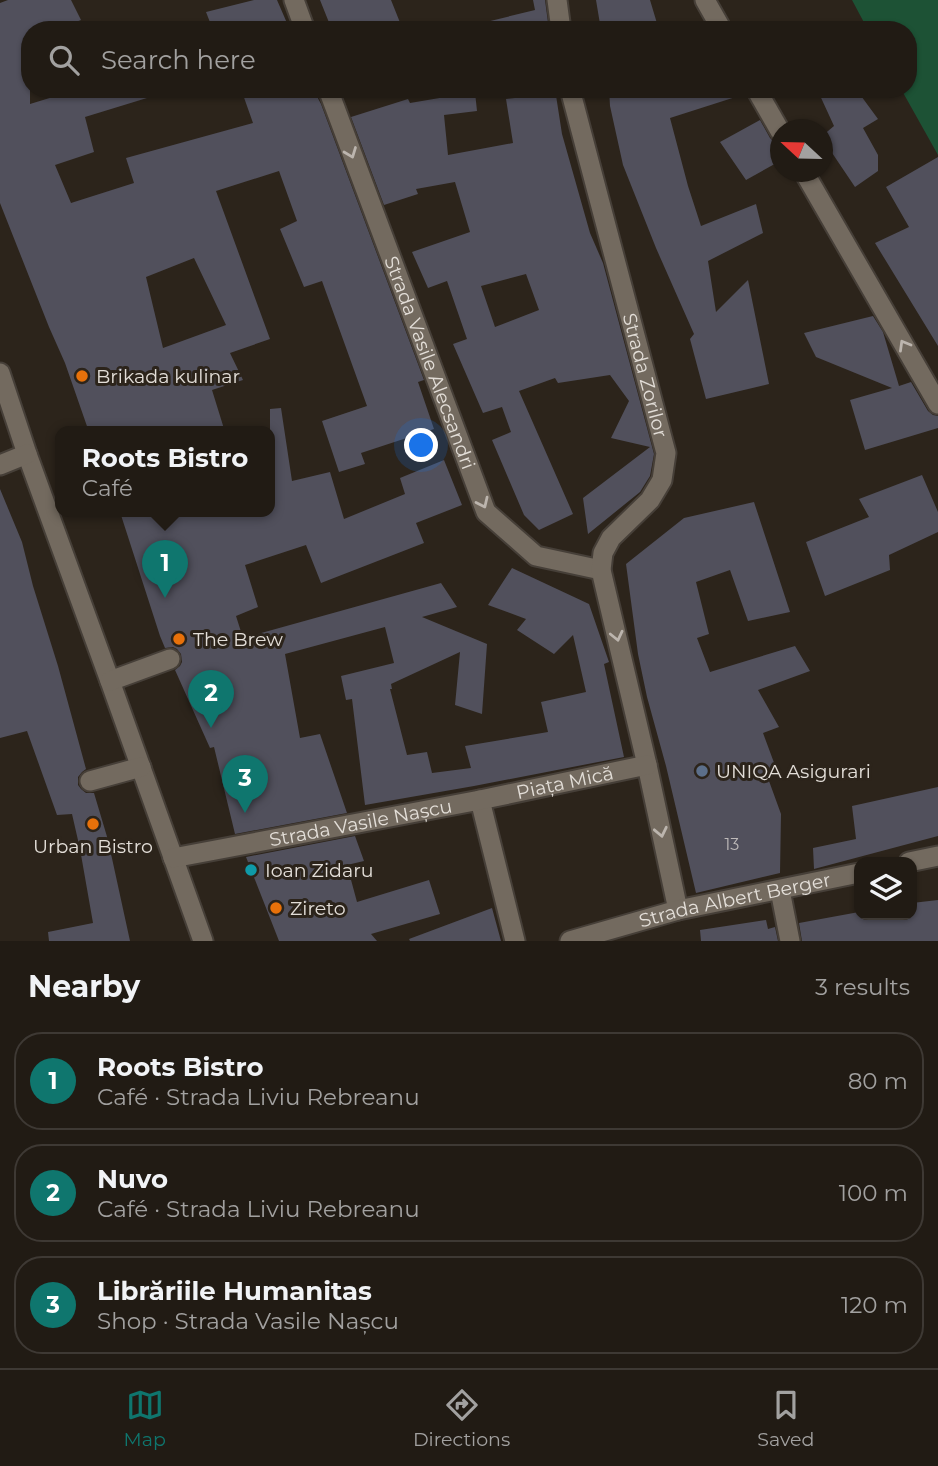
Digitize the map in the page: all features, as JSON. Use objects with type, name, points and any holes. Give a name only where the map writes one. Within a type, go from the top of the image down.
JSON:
[{"type":"street","points":[[294,0],[302,21]]},
{"type":"street","points":[[557,0],[560,21]]},
{"type":"street","points":[[705,0],[717,21]]},
{"type":"street","name":"Strada Vasile Alecsandri","points":[[331,98],[486,512],[536,556],[601,570]]},
{"type":"street","name":"Strada Zorilor","points":[[572,98],[666,453],[662,480],[650,500],[611,538],[603,553],[601,570]]},
{"type":"street","points":[[761,98],[773,119]]},
{"type":"street","points":[[810,182],[938,404]]},
{"type":"street","points":[[0,373],[203,941]]},
{"type":"street","points":[[0,465],[27,454]]},
{"type":"street","points":[[601,570],[678,909]]},
{"type":"street","points":[[110,681],[170,659]]},
{"type":"street","name":"Piața Mică","points":[[480,800],[555,787],[647,765]]},
{"type":"street","points":[[90,781],[141,767]]},
{"type":"street","points":[[480,800],[515,941]]},
{"type":"street","name":"Strada Vasile Nașcu","points":[[173,858],[480,800]]},
{"type":"street","points":[[917,860],[938,856]]},
{"type":"street","name":"Strada Albert Berger","points":[[570,941],[678,909],[854,874]]},
{"type":"street","points":[[780,890],[790,941]]},
{"type":"green space","points":[[852,0],[938,0],[938,155],[906,98],[917,98],[917,21],[863,21]]},
{"type":"building","points":[[8,0],[71,0],[81,20],[21,21],[21,98],[30,98],[30,104],[50,98],[147,98],[85,117],[94,152],[55,165],[71,203],[134,183],[126,158],[253,123],[244,98],[318,98],[424,380],[418,382],[434,429],[361,453],[365,464],[339,472],[322,421],[367,406],[322,281],[304,287],[280,229],[297,221],[279,171],[216,191],[270,339],[230,353],[243,380],[212,390],[223,426],[87,426],[65,363],[0,203],[0,3]],"holes":[[[194,258],[226,325],[163,348],[146,277]]]},
{"type":"building","points":[[254,0],[277,0],[286,21],[210,21],[206,12]]},
{"type":"building","points":[[320,0],[391,0],[399,21],[328,21]]},
{"type":"building","points":[[533,0],[545,0],[548,21],[490,21],[535,10]]},
{"type":"building","points":[[596,0],[650,0],[656,21],[600,21]]},
{"type":"building","points":[[440,98],[476,98],[477,111],[444,115],[448,155],[513,143],[506,99],[556,98],[562,134],[590,233],[603,263],[654,454],[650,476],[640,492],[588,534],[583,498],[650,447],[611,438],[629,401],[610,375],[558,383],[555,378],[519,391],[573,514],[539,530],[524,515],[492,440],[511,432],[502,407],[483,413],[453,344],[467,339],[447,281],[428,288],[412,252],[470,232],[455,182],[416,189],[418,194],[384,205],[351,117],[408,99],[410,103]],"holes":[[[526,274],[539,310],[495,327],[481,286]]]},
{"type":"building","points":[[610,98],[732,98],[670,118],[701,226],[756,204],[763,233],[708,261],[716,312],[748,280],[769,384],[706,399],[690,339],[694,334],[623,165]]},
{"type":"building","points":[[821,98],[863,98],[878,119],[863,128],[878,155],[878,171],[855,187],[833,154],[833,119]]},
{"type":"building","points":[[760,120],[770,138],[770,167],[746,180],[720,142]]},
{"type":"building","points":[[938,157],[938,346],[875,243],[909,227],[886,187]]},
{"type":"building","points":[[873,316],[883,332],[899,386],[911,382],[928,411],[938,416],[938,428],[865,450],[850,400],[892,388],[816,357],[804,333]]},
{"type":"building","points":[[281,408],[292,481],[330,472],[344,519],[405,494],[400,478],[444,460],[462,505],[416,523],[424,543],[321,583],[306,545],[245,565],[258,607],[236,616],[243,638],[441,583],[457,607],[422,617],[487,644],[482,714],[455,705],[460,652],[391,684],[390,689],[407,755],[427,752],[432,773],[471,768],[465,746],[548,732],[541,702],[586,692],[573,635],[554,654],[517,630],[526,619],[488,605],[512,568],[589,604],[609,662],[604,664],[624,757],[365,805],[352,699],[346,700],[341,676],[394,663],[385,627],[285,654],[300,738],[320,734],[347,813],[235,834],[214,747],[210,748],[175,670],[182,662],[181,654],[173,647],[165,648],[122,517],[275,517],[275,426],[270,426],[270,409]]},
{"type":"building","points":[[922,475],[938,512],[938,532],[889,555],[890,570],[825,596],[806,542],[869,517],[859,499]]},
{"type":"building","points":[[0,489],[22,542],[86,769],[78,777],[78,785],[86,793],[94,793],[108,840],[130,941],[49,941],[48,932],[93,923],[72,814],[57,815],[27,731],[0,738]]},
{"type":"building","points":[[754,502],[790,612],[748,621],[730,570],[696,582],[709,634],[697,638],[710,672],[795,646],[810,671],[758,690],[779,727],[763,733],[776,768],[765,770],[781,814],[780,873],[696,893],[647,697],[638,654],[626,564],[684,518]]},
{"type":"building","points":[[938,787],[938,836],[814,869],[813,848],[856,839],[852,806]]},
{"type":"building","points":[[355,836],[364,861],[347,865],[357,902],[429,880],[440,914],[371,934],[377,941],[279,941],[246,857]]},
{"type":"building","points":[[938,900],[938,941],[802,941],[799,923],[854,913],[854,920],[917,920],[917,902]]},
{"type":"building","points":[[492,908],[501,941],[409,939]]},
{"type":"building","points":[[766,920],[768,929],[775,927],[778,941],[701,941],[700,930]]},
{"type":"place","name":"Brikada kulinar","points":[[82,376]]},
{"type":"place","name":"Roots Bistro","points":[[165,598]]},
{"type":"place","name":"The Brew","points":[[179,639]]},
{"type":"place","name":"Nuvo","points":[[211,728]]},
{"type":"place","name":"UNIQA Asigurari","points":[[702,771]]},
{"type":"place","name":"Librăriile Humanitas","points":[[245,813]]},
{"type":"place","name":"Urban Bistro","points":[[93,824]]},
{"type":"place","name":"Ioan Zidaru","points":[[251,870]]},
{"type":"place","name":"Zireto","points":[[276,908]]}]
